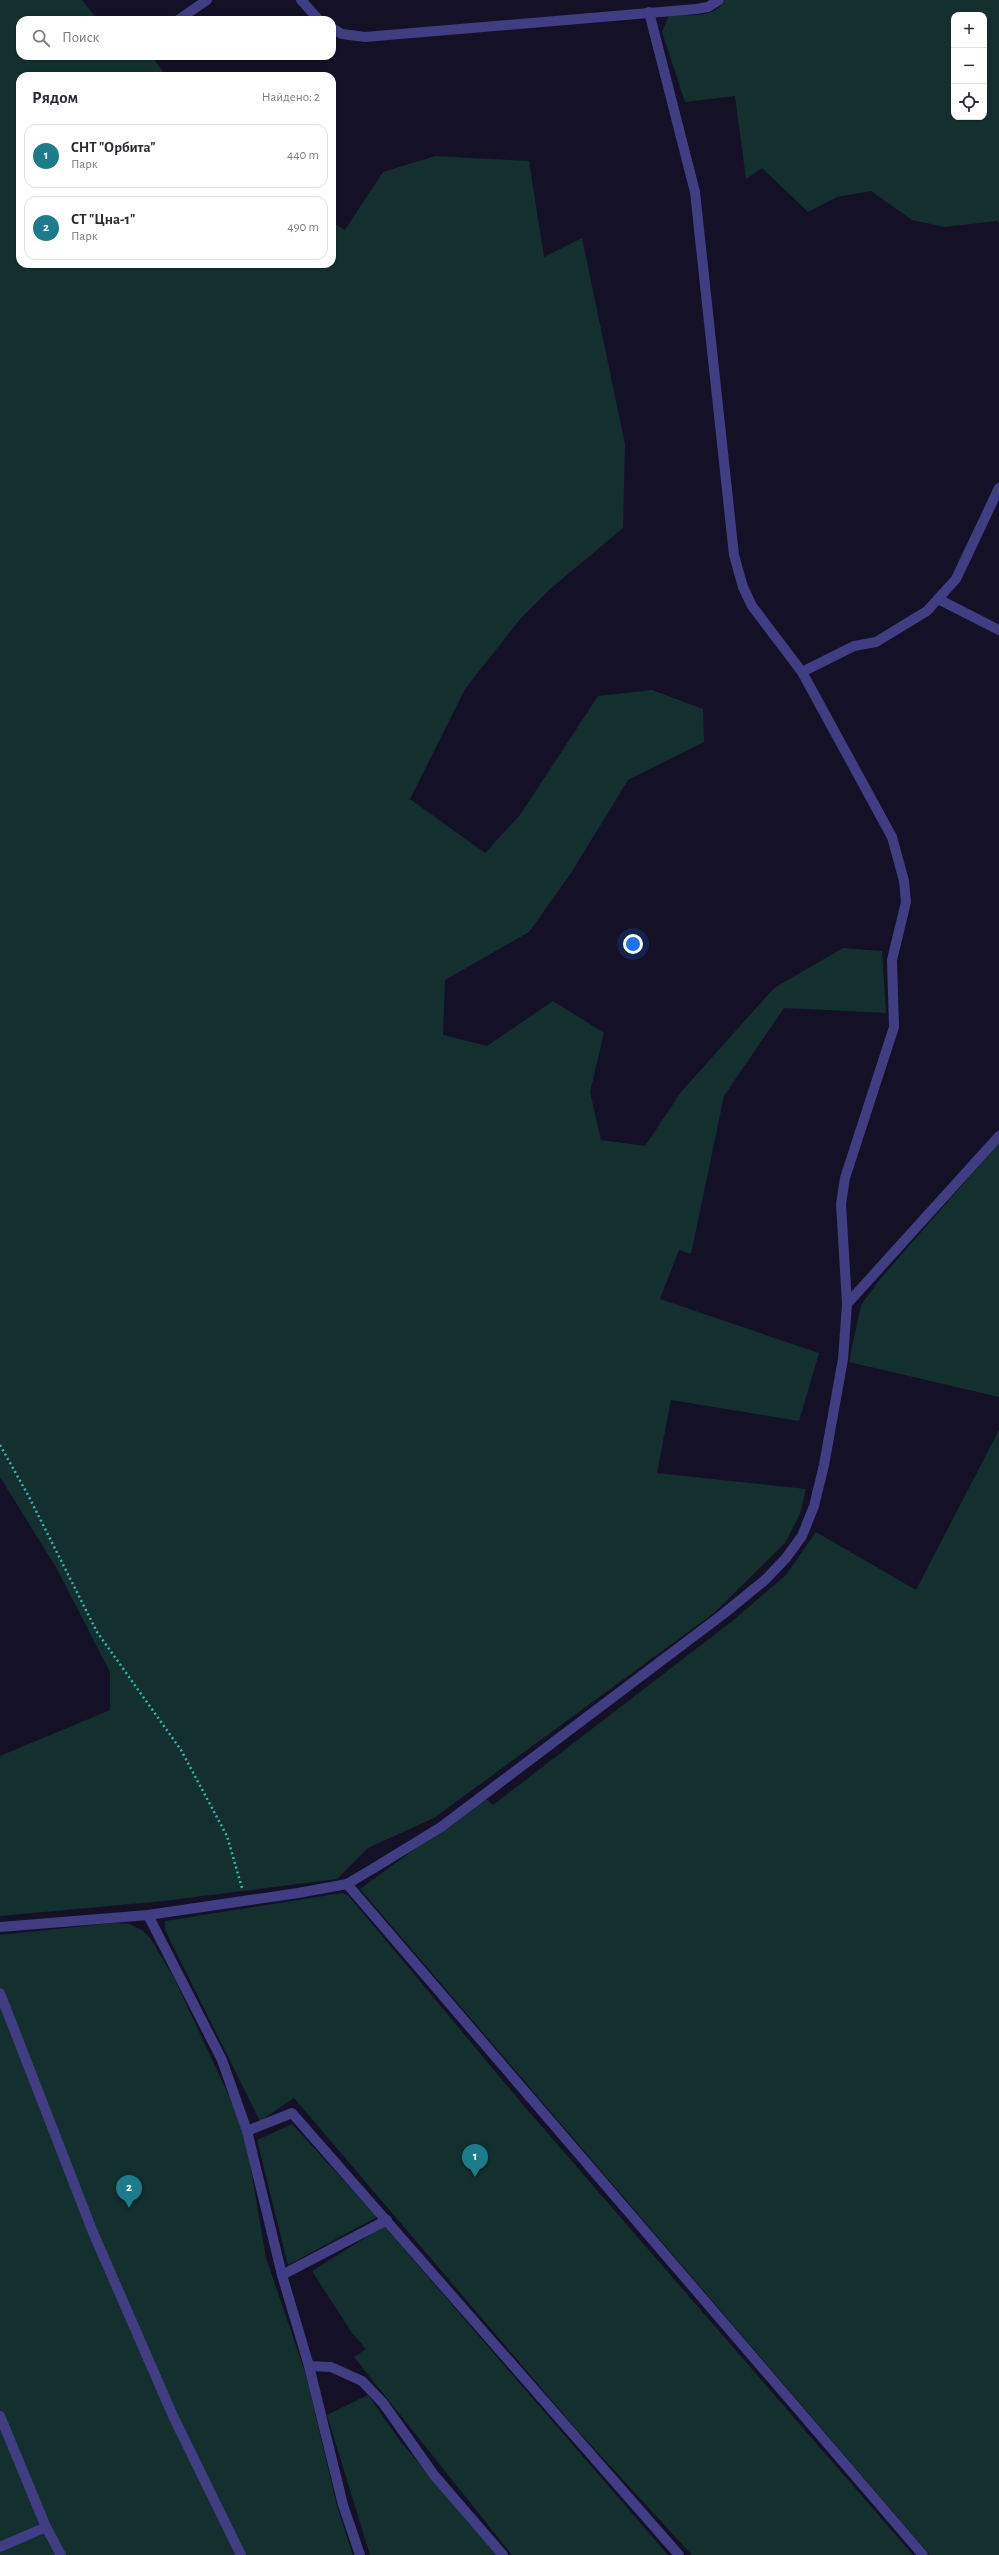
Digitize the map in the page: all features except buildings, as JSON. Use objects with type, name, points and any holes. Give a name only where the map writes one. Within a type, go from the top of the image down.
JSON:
[{"type":"street","points":[[184,16],[207,0]]},
{"type":"street","points":[[301,0],[315,16]]},
{"type":"street","points":[[336,30],[342,34],[365,38],[696,9],[708,7],[719,0]]},
{"type":"street","points":[[0,1927],[148,1916],[347,1884],[441,1827],[722,1615],[765,1580],[786,1558],[802,1536],[814,1506],[824,1465],[843,1359],[847,1304],[841,1204],[845,1178],[894,1027],[892,960],[902,923],[906,895],[904,880],[892,838],[802,672],[752,606],[743,587],[734,555],[695,192],[649,12]]},
{"type":"street","points":[[802,672],[854,646],[876,642],[927,610],[956,579],[999,488]]},
{"type":"street","points":[[938,599],[999,630]]},
{"type":"street","points":[[847,1304],[999,1136]]},
{"type":"street","points":[[347,1884],[922,2555]]},
{"type":"street","points":[[148,1916],[222,2060],[247,2131],[282,2275],[309,2366],[343,2505],[360,2555]]},
{"type":"street","points":[[0,1993],[92,2230],[173,2416],[241,2555]]},
{"type":"street","points":[[247,2131],[292,2113],[679,2555]]},
{"type":"street","points":[[282,2275],[387,2220]]},
{"type":"street","points":[[309,2366],[332,2367],[362,2381],[383,2402],[434,2474],[503,2555]]},
{"type":"street","points":[[0,2416],[46,2527],[61,2555]]},
{"type":"street","points":[[0,2547],[46,2527]]},
{"type":"path","points":[[0,1445],[28,1495],[97,1632],[181,1750],[227,1836],[241,1879],[244,1901]]},
{"type":"green space","points":[[0,0],[82,0],[95,16],[16,16],[16,60],[155,60],[163,72],[16,72],[16,268],[336,268],[336,224],[345,230],[383,172],[435,156],[529,161],[544,257],[582,238],[625,444],[623,528],[549,590],[521,618],[465,689],[410,799],[485,853],[520,815],[598,696],[652,690],[703,709],[704,742],[628,780],[571,873],[529,932],[445,980],[443,1035],[487,1046],[553,1001],[604,1033],[590,1092],[601,1140],[645,1146],[681,1092],[774,988],[843,948],[882,951],[886,1013],[784,1008],[724,1096],[691,1254],[679,1250],[660,1299],[819,1353],[799,1421],[671,1400],[657,1473],[806,1489],[800,1514],[785,1543],[714,1613],[434,1818],[368,1848],[337,1879],[164,1901],[0,1916],[0,1756],[110,1710],[110,1672],[57,1569],[0,1477]]},
{"type":"green space","points":[[725,0],[999,0],[999,223],[997,221],[945,227],[912,220],[871,191],[837,197],[808,212],[762,168],[746,179],[735,96],[685,102],[662,32],[669,15],[700,15],[715,10],[721,6]]},
{"type":"green space","points":[[999,1143],[999,1397],[849,1362],[861,1305],[881,1278]]},
{"type":"green space","points":[[999,1430],[999,2555],[930,2555],[360,1889],[485,1798],[493,1805],[731,1622],[786,1575],[816,1532],[916,1590]]},
{"type":"green space","points":[[342,1893],[348,1895],[524,2106],[913,2555],[692,2555],[578,2431],[294,2098],[260,2121],[165,1930],[165,1921]]},
{"type":"green space","points":[[112,1923],[129,1924],[142,1930],[150,1938],[174,1978],[237,2113],[249,2157],[266,2258],[306,2375],[337,2506],[353,2555],[0,2555],[0,1935]]},
{"type":"green space","points":[[292,2124],[377,2217],[288,2265],[257,2140]]},
{"type":"green space","points":[[384,2226],[668,2555],[512,2555],[354,2357],[366,2349],[352,2333],[312,2271]]},
{"type":"green space","points":[[368,2395],[400,2441],[498,2555],[370,2555],[327,2415]]},
{"type":"place","name":"CНТ \"Орбита\"","points":[[475,2177]]},
{"type":"place","name":"СТ \"Цна-1\"","points":[[129,2208]]}]
